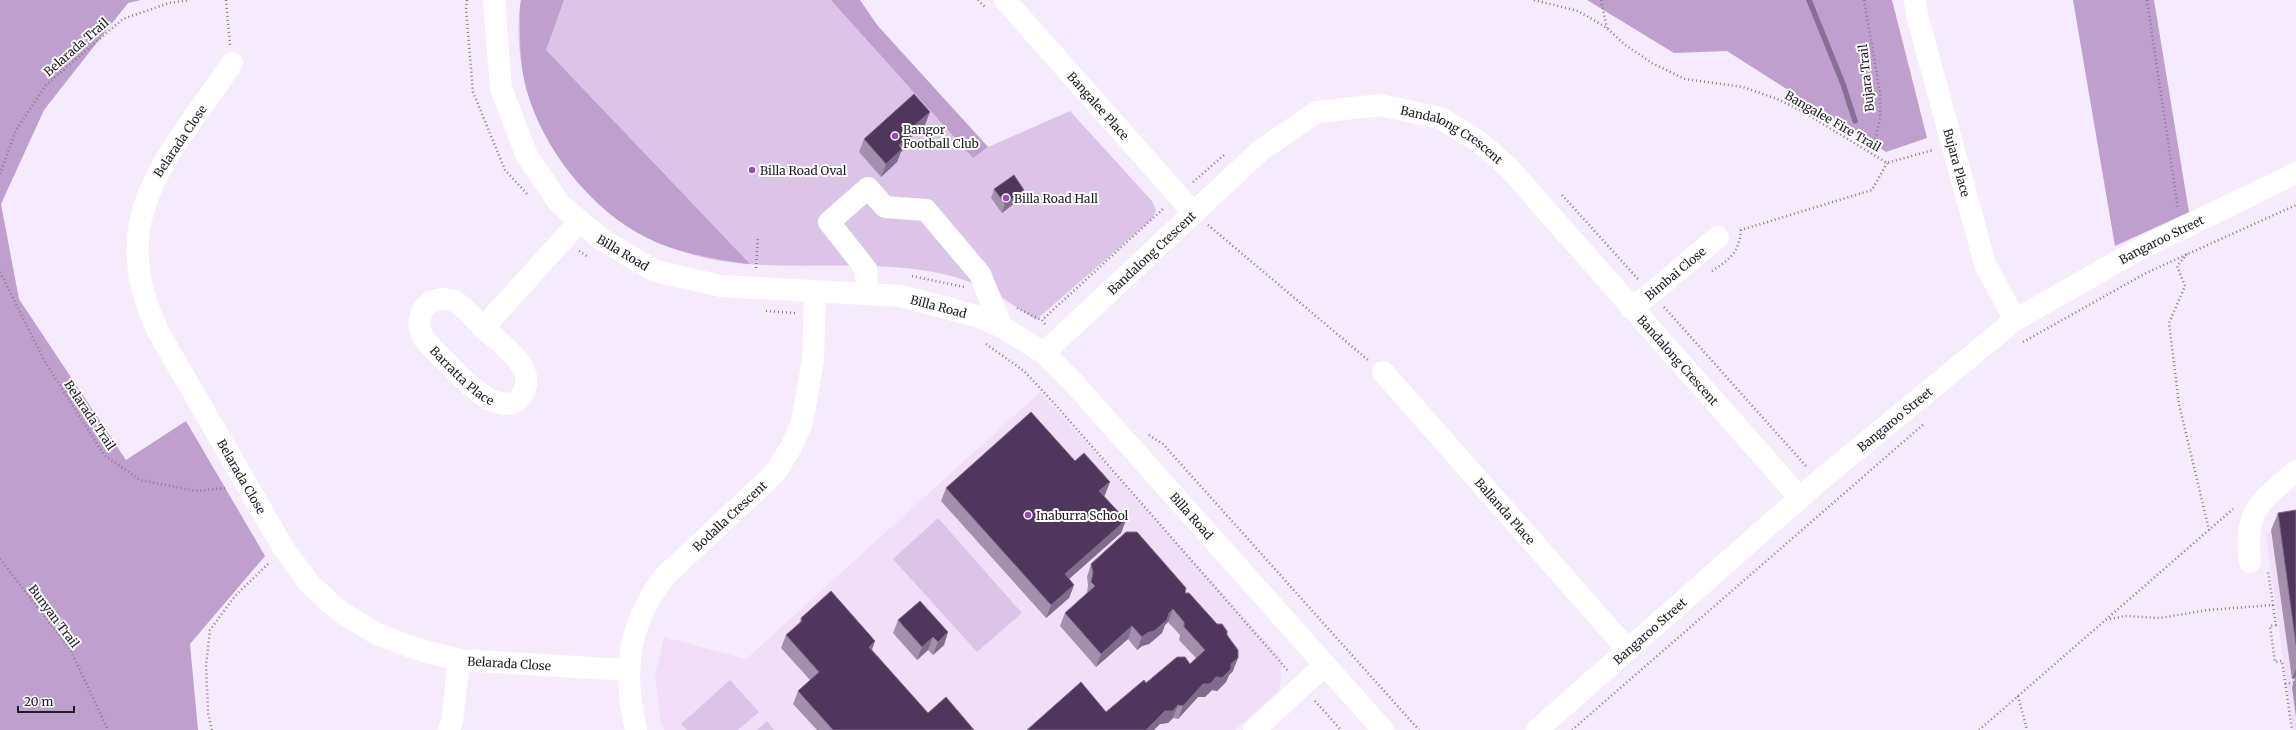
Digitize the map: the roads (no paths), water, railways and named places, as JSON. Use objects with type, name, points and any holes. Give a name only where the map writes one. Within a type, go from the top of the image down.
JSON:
[{"type":"street","name":"Billa Road","points":[[494,0],[501,88],[503,95],[527,156],[559,203],[580,222],[601,239],[655,270],[721,286],[901,296],[929,302],[980,317],[1002,327],[1044,353],[1073,382],[1383,730]]},
{"type":"street","name":"Bangalee Place","points":[[1005,0],[1192,212]]},
{"type":"street","name":"Bujara Place","points":[[1915,0],[1917,15],[1951,145],[1985,264],[2015,320]]},
{"type":"street","name":"Belarada Close","points":[[232,63],[198,114],[164,160],[153,181],[141,221],[138,256],[140,279],[152,318],[284,549],[308,583],[339,611],[377,634],[414,648],[459,660],[628,670]]},
{"type":"street","name":"Bandalong Crescent","points":[[1044,353],[1192,212],[1261,150],[1317,112],[1380,105],[1440,118],[1477,140],[1508,167],[1800,498]]},
{"type":"street","name":"Bangaroo Street","points":[[1537,730],[1819,481],[2015,320],[2138,250],[2296,172]]},
{"type":"street","points":[[867,293],[866,269],[829,222],[868,188],[885,206],[926,210],[980,274],[1002,327]]},
{"type":"street","points":[[483,328],[580,222]]},
{"type":"street","name":"Bimbai Close","points":[[1632,309],[1718,237]]},
{"type":"street","name":"Bodalla Crescent","points":[[636,730],[631,710],[628,670],[634,638],[644,610],[655,588],[678,563],[775,473],[792,447],[802,423],[813,360],[815,292]]},
{"type":"street","name":"Barratta Place","points":[[452,300],[483,328],[512,354],[522,367],[528,380],[526,391],[516,401],[506,404],[492,401],[478,392],[425,340],[420,333],[419,320],[422,310],[429,302],[452,300]]},
{"type":"street","name":"Ballanda Place","points":[[1383,372],[1628,650]]},
{"type":"street","points":[[2258,564],[2249,525],[2256,508],[2296,471]]},
{"type":"street","points":[[449,730],[459,660]]},
{"type":"street","points":[[1254,730],[1325,665]]},
{"type":"waterway","points":[[1809,0],[1843,84],[1855,121]]},
{"type":"place","name":"Bangor Football Club","points":[[895,136]]},
{"type":"place","name":"Billa Road Oval","points":[[752,170]]},
{"type":"place","name":"Billa Road Hall","points":[[1006,198]]},
{"type":"place","name":"Inaburra School","points":[[1028,515]]}]
